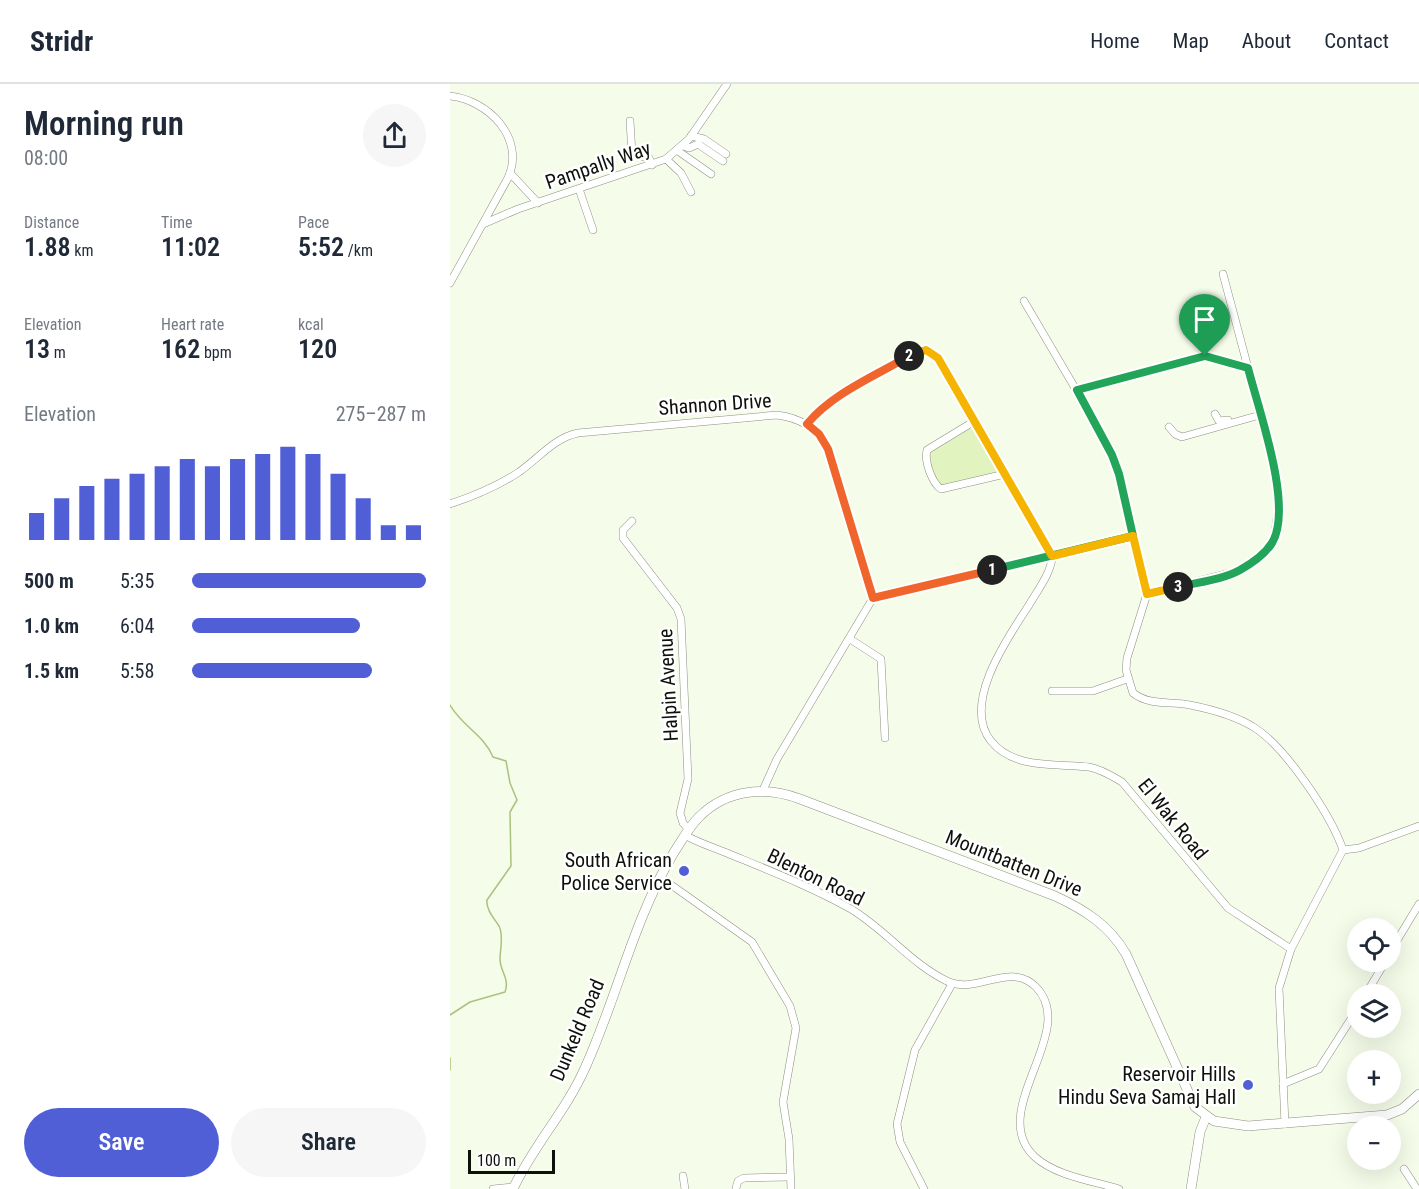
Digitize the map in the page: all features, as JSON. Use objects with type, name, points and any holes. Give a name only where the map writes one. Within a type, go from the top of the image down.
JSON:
[{"type":"main road","name":"Mountbatten Drive","points":[[660,878],[687,832],[698,818],[719,803],[738,795],[763,790],[784,794],[1056,896],[1092,916],[1111,932],[1126,954],[1195,1107],[1206,1117]]},
{"type":"main road","name":"Dunkeld Road","points":[[514,1188],[584,1071],[646,905],[660,878]]},
{"type":"main road","points":[[1191,1189],[1200,1132],[1206,1117],[1248,1126],[1387,1115],[1402,1109],[1419,1094]]},
{"type":"main road","points":[[1195,1107],[1200,1132]]},
{"type":"street","name":"Pampally Way","points":[[483,224],[666,159],[691,136],[727,84]]},
{"type":"street","points":[[450,96],[481,105],[501,124],[510,147],[510,173],[450,283]]},
{"type":"street","points":[[630,121],[633,156],[649,158],[652,165]]},
{"type":"street","points":[[680,148],[698,144],[724,157],[704,139],[691,136]]},
{"type":"street","points":[[680,148],[711,174]]},
{"type":"street","points":[[666,159],[681,173],[691,192]]},
{"type":"street","points":[[510,173],[538,203]]},
{"type":"street","points":[[579,189],[593,230]]},
{"type":"street","points":[[1147,594],[1238,572],[1273,543],[1278,510],[1275,469],[1223,274]]},
{"type":"street","points":[[1024,301],[1077,390],[1116,464],[1147,594],[1129,645],[1126,670],[1133,693],[1152,702],[1189,705],[1254,727],[1283,754],[1297,772],[1333,827],[1343,850]]},
{"type":"street","points":[[763,790],[777,759],[873,598],[828,449],[819,434],[807,424],[818,410],[912,354],[930,350],[938,358],[1052,556]]},
{"type":"street","points":[[1077,390],[1205,356],[1248,368]]},
{"type":"street","points":[[1215,414],[1221,422],[1260,414]]},
{"type":"street","points":[[1169,427],[1178,436],[1182,436],[1260,414]]},
{"type":"street","name":"Shannon Drive","points":[[450,504],[484,491],[511,477],[557,441],[572,434],[777,415],[807,424]]},
{"type":"street","points":[[973,422],[927,450],[927,459],[935,484],[941,489],[1005,474]]},
{"type":"street","name":"Halpin Avenue","points":[[632,521],[622,530],[623,538],[677,608],[681,619],[688,779],[680,817],[687,832]]},
{"type":"street","points":[[873,598],[1133,536]]},
{"type":"street","name":"El Wak Road","points":[[1052,556],[1040,586],[991,670],[982,698],[981,718],[986,734],[1002,753],[1020,760],[1090,768],[1107,773],[1122,782],[1228,908],[1291,949]]},
{"type":"street","points":[[850,639],[881,659],[885,738]]},
{"type":"street","points":[[1052,691],[1092,691],[1127,679]]},
{"type":"street","points":[[1343,850],[1359,848],[1419,826]]},
{"type":"street","name":"Blenton Road","points":[[687,832],[851,910],[923,966],[952,984]]},
{"type":"street","points":[[1285,1124],[1279,988],[1291,949],[1343,850]]},
{"type":"street","points":[[660,878],[752,942],[790,1006],[796,1028],[783,1102],[789,1139],[791,1189]]},
{"type":"street","points":[[1401,934],[1419,904]]},
{"type":"street","points":[[924,1189],[900,1142],[897,1124],[915,1050],[952,984],[1017,976],[1036,987],[1042,995],[1049,1022],[1024,1098],[1021,1123],[1023,1142],[1034,1156],[1046,1164],[1119,1189]]},
{"type":"street","points":[[1283,1084],[1319,1069],[1347,1025]]},
{"type":"street","points":[[1404,1168],[1417,1189]]},
{"type":"street","points":[[683,1176],[685,1189]]},
{"type":"street","points":[[736,1188],[738,1181],[744,1178],[790,1177]]},
{"type":"street","points":[[493,1189],[514,1188]]},
{"type":"green space","points":[[966,429],[973,429],[998,470],[994,474],[942,487],[938,484],[928,456],[930,449]]},
{"type":"waterway","points":[[450,705],[489,749],[493,757],[506,761],[510,783],[517,800],[510,812],[511,866],[487,900],[489,911],[499,926],[502,938],[500,959],[506,979],[505,992],[470,1002],[450,1015]]},
{"type":"waterway","points":[[450,1058],[450,1070]]},
{"type":"place","name":"South African Police Service","points":[[684,871]]},
{"type":"place","name":"Reservoir Hills Hindu Seva Samaj Hall","points":[[1248,1085]]},
{"type":"route","points":[[1205,356],[1077,390],[1112,455],[1119,474],[1133,536],[1052,556],[916,587],[873,598],[828,449],[819,434],[807,424],[818,410],[831,401],[912,354],[924,350],[930,350],[938,358],[1052,556],[1133,536],[1147,594],[1238,572],[1249,565],[1273,543],[1278,510],[1275,469],[1248,368],[1205,356]]}]
